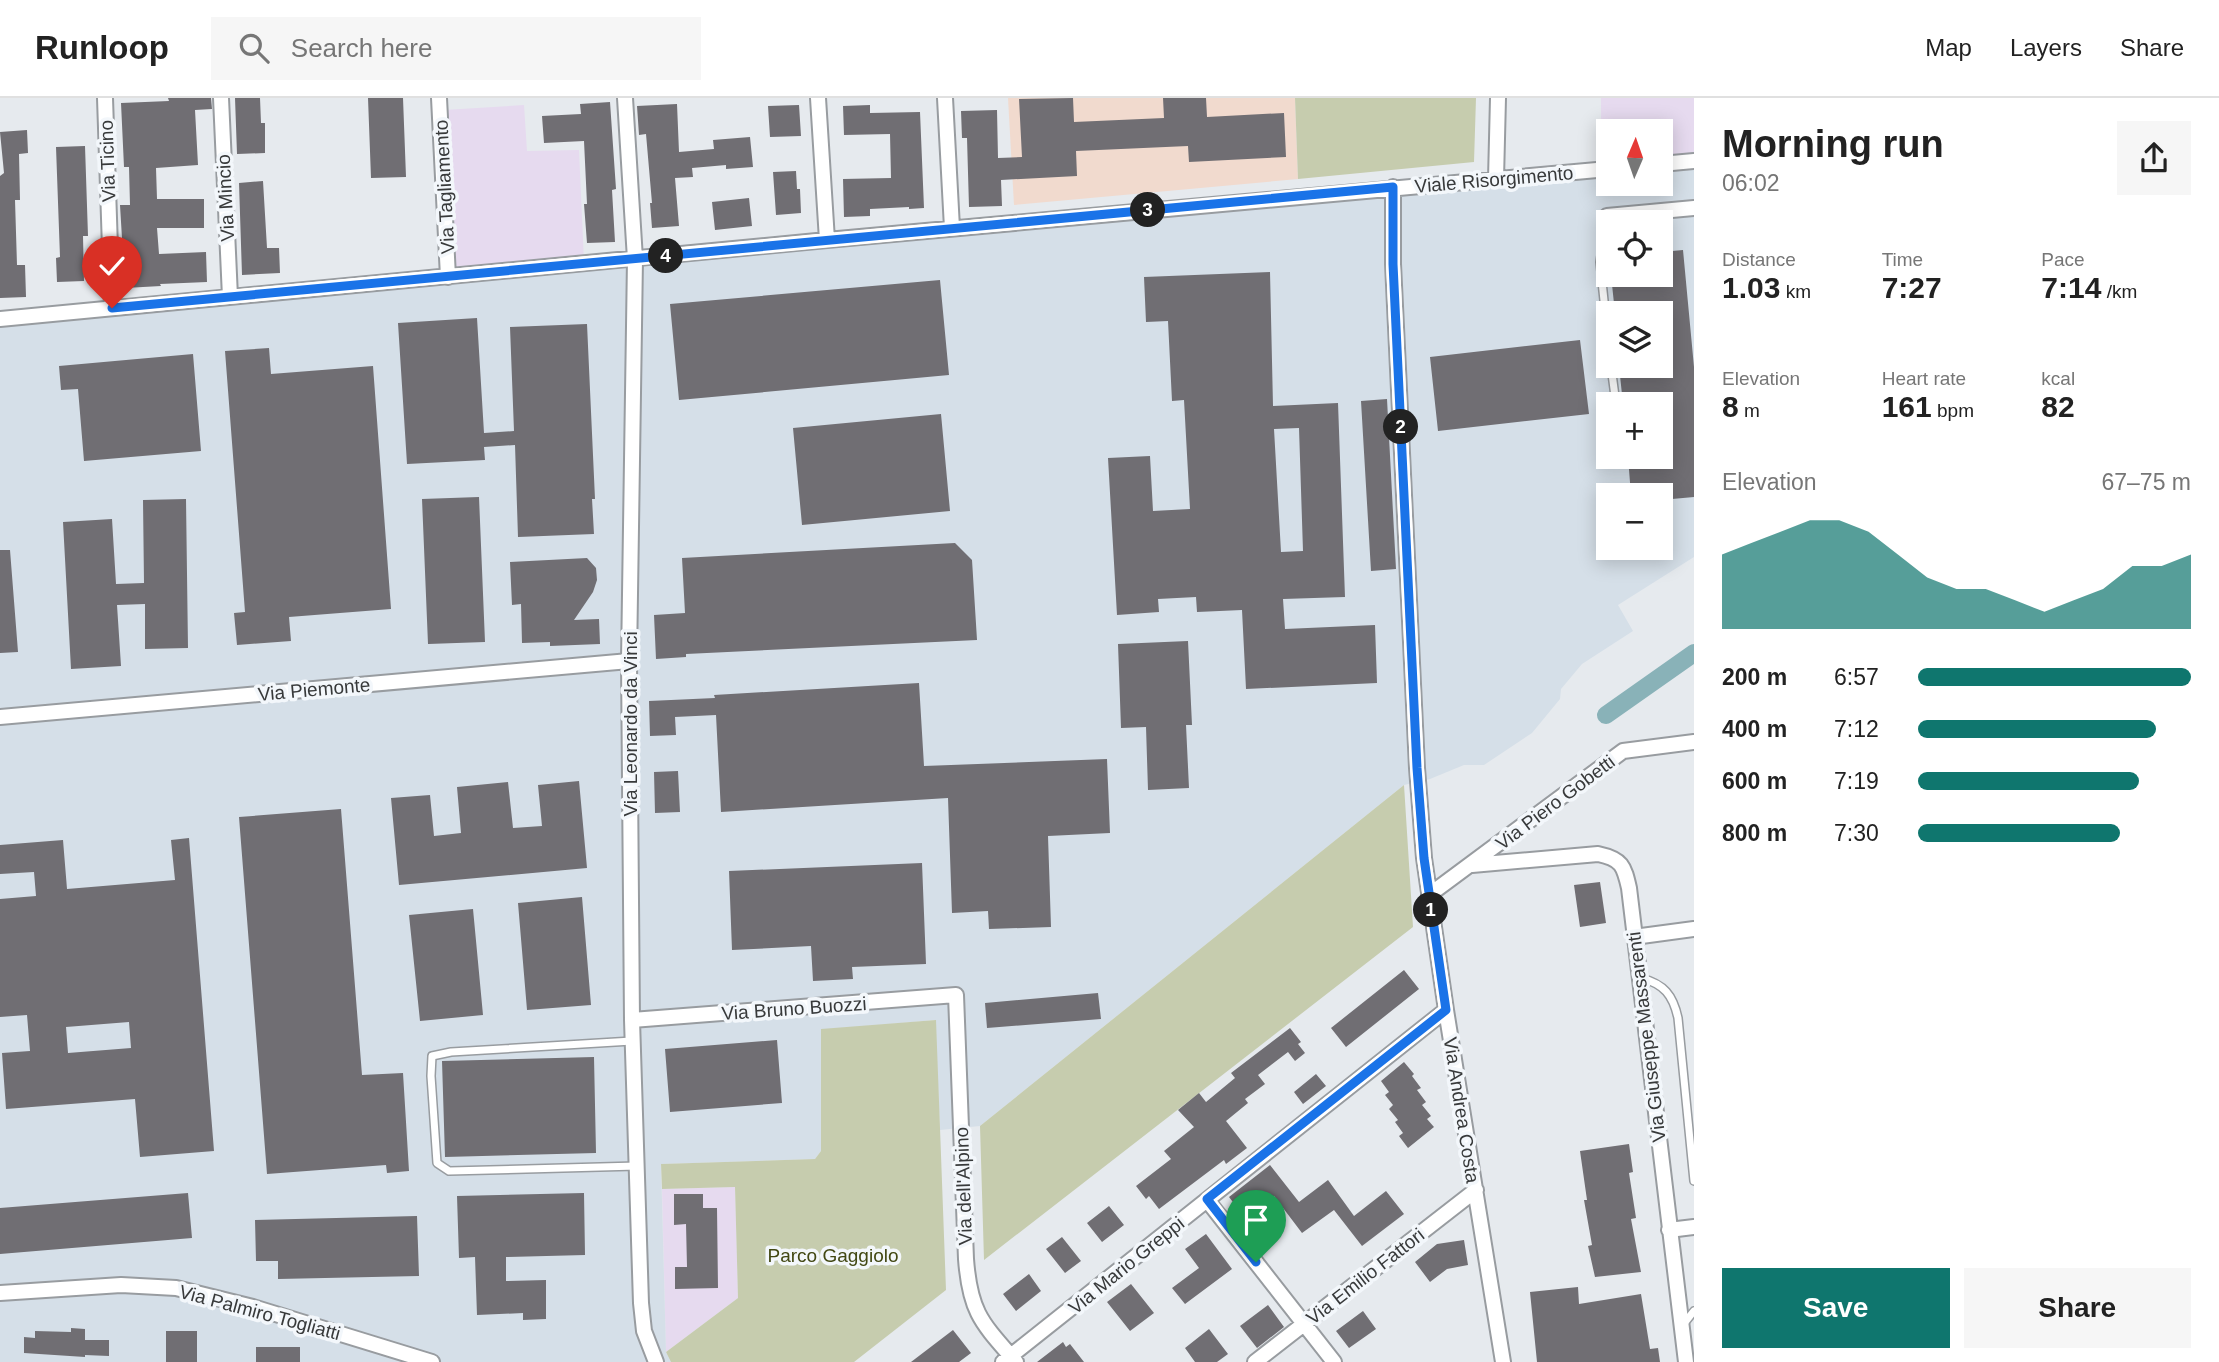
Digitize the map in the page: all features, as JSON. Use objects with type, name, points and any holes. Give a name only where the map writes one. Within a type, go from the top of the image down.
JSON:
[{"type":"street","name":"Via Ticino","points":[[105,98],[112,308]]},
{"type":"street","name":"Via Mincio","points":[[221,98],[230,297]]},
{"type":"street","name":"Via Tagliamento","points":[[439,98],[448,277]]},
{"type":"street","name":"Via Leonardo da Vinci","points":[[625,98],[635,259],[629,661],[632,1041],[641,1303],[651,1358]]},
{"type":"street","points":[[818,98],[827,240]]},
{"type":"street","points":[[945,98],[951,228]]},
{"type":"street","points":[[1496,179],[1498,98]]},
{"type":"street","points":[[1673,163],[1694,161]]},
{"type":"street","name":"Viale Risorgimento","points":[[0,319],[951,228],[1596,170]]},
{"type":"street","name":"Via Andrea Costa","points":[[1393,187],[1393,264],[1417,768],[1424,858],[1503,1362]]},
{"type":"street","points":[[1672,210],[1694,208]]},
{"type":"street","name":"Via Piemonte","points":[[0,717],[629,661]]},
{"type":"street","name":"Via Piero Gobetti","points":[[1429,895],[1623,751],[1694,742]]},
{"type":"street","name":"Via Giuseppe Massarenti","points":[[1472,865],[1598,855],[1619,861],[1625,870],[1686,1362]]},
{"type":"street","points":[[1634,937],[1694,929]]},
{"type":"street","name":"Via Bruno Buozzi","points":[[632,1020],[956,995]]},
{"type":"street","name":"Via dell'Alpino","points":[[956,995],[967,1275],[977,1314],[1010,1360]]},
{"type":"street","name":"Via Mario Greppi","points":[[1010,1360],[1207,1199],[1446,1010]]},
{"type":"street","name":"Via Emilio Fattori","points":[[1255,1362],[1475,1190]]},
{"type":"street","points":[[1207,1199],[1334,1362]]},
{"type":"street","points":[[1669,1230],[1694,1227]]},
{"type":"street","name":"Via Palmiro Togliatti","points":[[0,1293],[146,1285],[176,1288],[253,1307],[432,1362]]},
{"type":"lane","points":[[1639,977],[1665,990],[1674,1001],[1694,1181]]},
{"type":"lane","points":[[632,1041],[451,1052],[432,1056],[431,1076],[437,1163],[449,1171],[637,1166]]},
{"type":"lane","points":[[1681,1326],[1694,1311]]},
{"type":"shaded area","points":[[1008,98],[1295,98],[1298,179],[1014,205]]},
{"type":"shaded area","points":[[1601,98],[1694,98],[1694,160],[1673,162],[1673,119],[1601,119]]},
{"type":"shaded area","points":[[524,105],[527,151],[579,150],[584,262],[451,275],[444,110]]},
{"type":"shaded area","points":[[1694,164],[1694,557],[1618,605],[1633,631],[1582,664],[1561,689],[1560,699],[1532,733],[1484,765],[1464,765],[1430,779],[1404,785],[980,1126],[940,1130],[935,1020],[821,1030],[821,1151],[815,1159],[661,1164],[666,1352],[671,1362],[0,1362],[0,324],[1596,173],[1596,196],[1673,196],[1673,167]]},
{"type":"shaded area","points":[[735,1187],[738,1298],[666,1352],[662,1189]]},
{"type":"green space","points":[[1295,98],[1476,98],[1474,162],[1298,179]]},
{"type":"green space","points":[[1404,785],[1413,927],[984,1260],[980,1126]]},
{"type":"green space","name":"Parco Gaggiolo","points":[[936,1020],[946,1290],[854,1362],[671,1362],[666,1352],[738,1298],[735,1187],[662,1189],[661,1164],[815,1159],[821,1151],[821,1029]]},
{"type":"building","points":[[168,98],[211,98],[212,109],[195,110],[198,165],[156,168],[157,199],[204,199],[204,228],[157,228],[159,254],[206,252],[207,282],[125,288],[120,205],[130,205],[129,167],[124,167],[121,103],[169,101]]},
{"type":"building","points":[[235,98],[260,98],[261,123],[265,123],[265,153],[237,154]]},
{"type":"building","points":[[368,98],[403,98],[406,177],[371,178]]},
{"type":"building","points":[[1073,98],[1074,122],[1164,118],[1163,98],[1206,98],[1207,117],[1284,113],[1286,157],[1189,162],[1188,146],[1076,151],[1077,176],[1001,180],[1002,206],[969,207],[967,138],[962,138],[961,111],[997,110],[998,158],[1022,157],[1019,99]]},
{"type":"building","points":[[610,102],[616,189],[612,190],[615,242],[587,243],[584,141],[544,143],[542,116],[581,114],[580,104]]},
{"type":"building","points":[[677,104],[679,152],[714,149],[713,140],[750,137],[753,167],[726,169],[726,165],[692,168],[693,177],[675,178],[679,226],[652,228],[646,134],[639,135],[637,106]]},
{"type":"building","points":[[799,105],[801,136],[770,137],[768,106]]},
{"type":"building","points":[[870,105],[870,113],[920,112],[924,208],[870,209],[870,216],[844,217],[843,179],[891,178],[890,134],[844,135],[843,106]]},
{"type":"building","points":[[27,130],[28,153],[19,154],[20,200],[15,200],[17,265],[25,265],[26,297],[0,298],[0,176],[4,173],[0,132]]},
{"type":"building","points":[[85,146],[88,236],[83,236],[84,281],[57,282],[56,258],[60,257],[56,147]]},
{"type":"building","points":[[796,171],[801,213],[776,215],[773,172]]},
{"type":"building","points":[[263,181],[267,248],[279,248],[280,273],[242,275],[239,183]]},
{"type":"building","points":[[749,198],[752,226],[715,230],[712,202]]},
{"type":"building","points":[[1683,250],[1694,367],[1694,497],[1673,499],[1673,483],[1630,483],[1629,469],[1673,469],[1673,392],[1622,392],[1620,378],[1673,378],[1673,301],[1614,301],[1612,287],[1673,287],[1673,251]]},
{"type":"building","points":[[1270,272],[1273,406],[1338,403],[1345,597],[1283,599],[1285,629],[1375,625],[1377,683],[1246,689],[1242,610],[1197,612],[1196,597],[1158,599],[1159,612],[1117,615],[1108,458],[1150,456],[1153,511],[1190,509],[1184,400],[1172,401],[1168,321],[1146,322],[1144,277]],"holes":[[[1299,428],[1303,551],[1281,552],[1274,429]]]},
{"type":"building","points":[[940,280],[949,375],[679,400],[670,304]]},
{"type":"building","points":[[477,318],[484,433],[514,431],[510,327],[587,324],[595,499],[592,499],[594,534],[518,537],[515,445],[484,447],[485,460],[407,464],[398,323]]},
{"type":"building","points":[[1580,340],[1589,414],[1438,431],[1430,357]]},
{"type":"building","points":[[269,348],[271,374],[373,366],[391,609],[289,617],[291,641],[237,645],[234,613],[245,612],[225,351]]},
{"type":"building","points":[[193,354],[201,451],[84,461],[78,389],[61,390],[59,366]]},
{"type":"building","points":[[1387,399],[1396,569],[1371,571],[1361,401]]},
{"type":"building","points":[[941,414],[950,511],[802,525],[793,428]]},
{"type":"building","points":[[479,497],[485,642],[428,644],[422,499]]},
{"type":"building","points":[[186,499],[188,648],[145,649],[145,604],[117,605],[121,666],[71,669],[63,522],[112,519],[116,584],[144,583],[143,500]]},
{"type":"building","points":[[955,543],[972,560],[977,640],[686,654],[686,657],[656,659],[654,615],[685,613],[682,558]]},
{"type":"building","points":[[0,550],[10,550],[18,652],[0,653]]},
{"type":"building","points":[[587,558],[596,568],[597,580],[593,592],[574,620],[599,619],[600,644],[550,646],[550,642],[522,643],[521,604],[512,605],[510,562]]},
{"type":"building","points":[[1188,641],[1192,725],[1186,725],[1189,788],[1148,790],[1146,727],[1121,728],[1118,644]]},
{"type":"building","points":[[919,683],[924,766],[1107,759],[1110,833],[1048,836],[1051,927],[989,929],[988,911],[952,913],[948,798],[721,812],[716,715],[675,717],[676,735],[650,736],[649,701]]},
{"type":"building","points":[[678,771],[680,812],[655,813],[654,772]]},
{"type":"building","points":[[579,781],[587,868],[399,885],[391,798],[430,795],[434,836],[461,833],[457,787],[508,782],[513,828],[542,826],[538,785]]},
{"type":"building","points":[[341,809],[362,1075],[403,1073],[409,1171],[387,1173],[386,1165],[267,1174],[239,817]]},
{"type":"building","points":[[189,838],[214,1151],[140,1157],[135,1099],[6,1109],[2,1053],[30,1051],[27,1015],[0,1017],[0,899],[36,896],[34,872],[0,874],[0,845],[63,840],[67,889],[175,880],[171,840]],"holes":[[[129,1022],[131,1048],[68,1053],[66,1027]]]},
{"type":"building","points":[[922,863],[926,964],[852,967],[853,979],[813,981],[811,946],[732,950],[729,871]]},
{"type":"building","points":[[1600,882],[1606,923],[1580,927],[1574,885]]},
{"type":"building","points":[[582,897],[591,1005],[527,1010],[518,903]]},
{"type":"building","points":[[473,909],[483,1015],[420,1021],[409,915]]},
{"type":"building","points":[[1404,970],[1419,989],[1346,1047],[1331,1028]]},
{"type":"building","points":[[1098,993],[1101,1019],[987,1028],[985,1003]]},
{"type":"building","points":[[1290,1028],[1301,1042],[1298,1044],[1305,1053],[1295,1061],[1288,1052],[1258,1075],[1265,1084],[1245,1099],[1248,1103],[1226,1121],[1247,1148],[1226,1164],[1224,1160],[1159,1209],[1149,1196],[1146,1199],[1136,1186],[1171,1159],[1164,1151],[1194,1127],[1178,1110],[1199,1093],[1206,1102],[1235,1078],[1231,1073]]},
{"type":"building","points":[[777,1040],[782,1103],[670,1112],[665,1049]]},
{"type":"building","points":[[594,1057],[596,1153],[445,1157],[442,1061]]},
{"type":"building","points":[[1404,1062],[1421,1088],[1417,1090],[1426,1102],[1422,1105],[1431,1116],[1427,1119],[1434,1127],[1408,1148],[1399,1136],[1403,1133],[1395,1122],[1398,1120],[1389,1109],[1393,1105],[1385,1095],[1389,1092],[1381,1081]]},
{"type":"building","points":[[1316,1074],[1326,1086],[1303,1104],[1294,1092]]},
{"type":"building","points":[[1629,1144],[1633,1172],[1629,1173],[1636,1218],[1631,1219],[1641,1272],[1595,1277],[1588,1246],[1592,1245],[1584,1200],[1587,1200],[1580,1151]]},
{"type":"building","points":[[1270,1165],[1299,1202],[1328,1180],[1354,1216],[1386,1191],[1404,1214],[1362,1246],[1334,1210],[1302,1233],[1274,1196],[1246,1219],[1229,1197]]},
{"type":"building","points":[[188,1193],[192,1238],[0,1254],[0,1208]]},
{"type":"building","points":[[584,1193],[585,1255],[506,1257],[506,1281],[546,1280],[546,1319],[523,1320],[523,1313],[477,1315],[475,1257],[459,1258],[457,1196]]},
{"type":"building","points":[[674,1194],[703,1194],[703,1208],[717,1208],[718,1288],[675,1289],[675,1267],[687,1267],[686,1224],[674,1225]]},
{"type":"building","points":[[1109,1206],[1124,1225],[1102,1242],[1087,1223]]},
{"type":"building","points":[[417,1216],[419,1276],[278,1279],[278,1261],[256,1261],[255,1220]]},
{"type":"building","points":[[1206,1234],[1232,1269],[1185,1304],[1172,1288],[1199,1268],[1185,1249]]},
{"type":"building","points":[[1062,1237],[1081,1261],[1065,1273],[1046,1249]]},
{"type":"building","points":[[1464,1240],[1468,1265],[1447,1269],[1430,1282],[1415,1262],[1437,1244]]},
{"type":"building","points":[[1029,1274],[1041,1291],[1016,1311],[1003,1294]]},
{"type":"building","points":[[1131,1284],[1154,1313],[1130,1331],[1107,1302]]},
{"type":"building","points":[[1578,1287],[1579,1304],[1641,1294],[1650,1349],[1658,1348],[1660,1362],[1537,1362],[1530,1292]]},
{"type":"building","points":[[1268,1305],[1284,1327],[1257,1348],[1240,1326]]},
{"type":"building","points":[[1363,1311],[1376,1329],[1349,1348],[1336,1331]]},
{"type":"building","points":[[71,1328],[85,1329],[85,1340],[109,1340],[109,1356],[24,1353],[24,1337],[35,1338],[35,1331],[71,1332]]},
{"type":"building","points":[[1209,1329],[1228,1354],[1217,1362],[1195,1362],[1185,1348]]},
{"type":"building","points":[[953,1330],[971,1353],[959,1362],[911,1362]]},
{"type":"building","points":[[166,1331],[197,1331],[197,1362],[166,1362]]},
{"type":"building","points":[[1063,1342],[1066,1347],[1070,1344],[1084,1362],[1037,1362]]},
{"type":"building","points":[[256,1347],[300,1347],[300,1362],[256,1362]]},
{"type":"waterway","points":[[1606,715],[1694,653]]},
{"type":"route","points":[[112,308],[1393,187],[1393,264],[1417,768],[1424,858],[1446,1010],[1207,1199],[1256,1262]]}]
